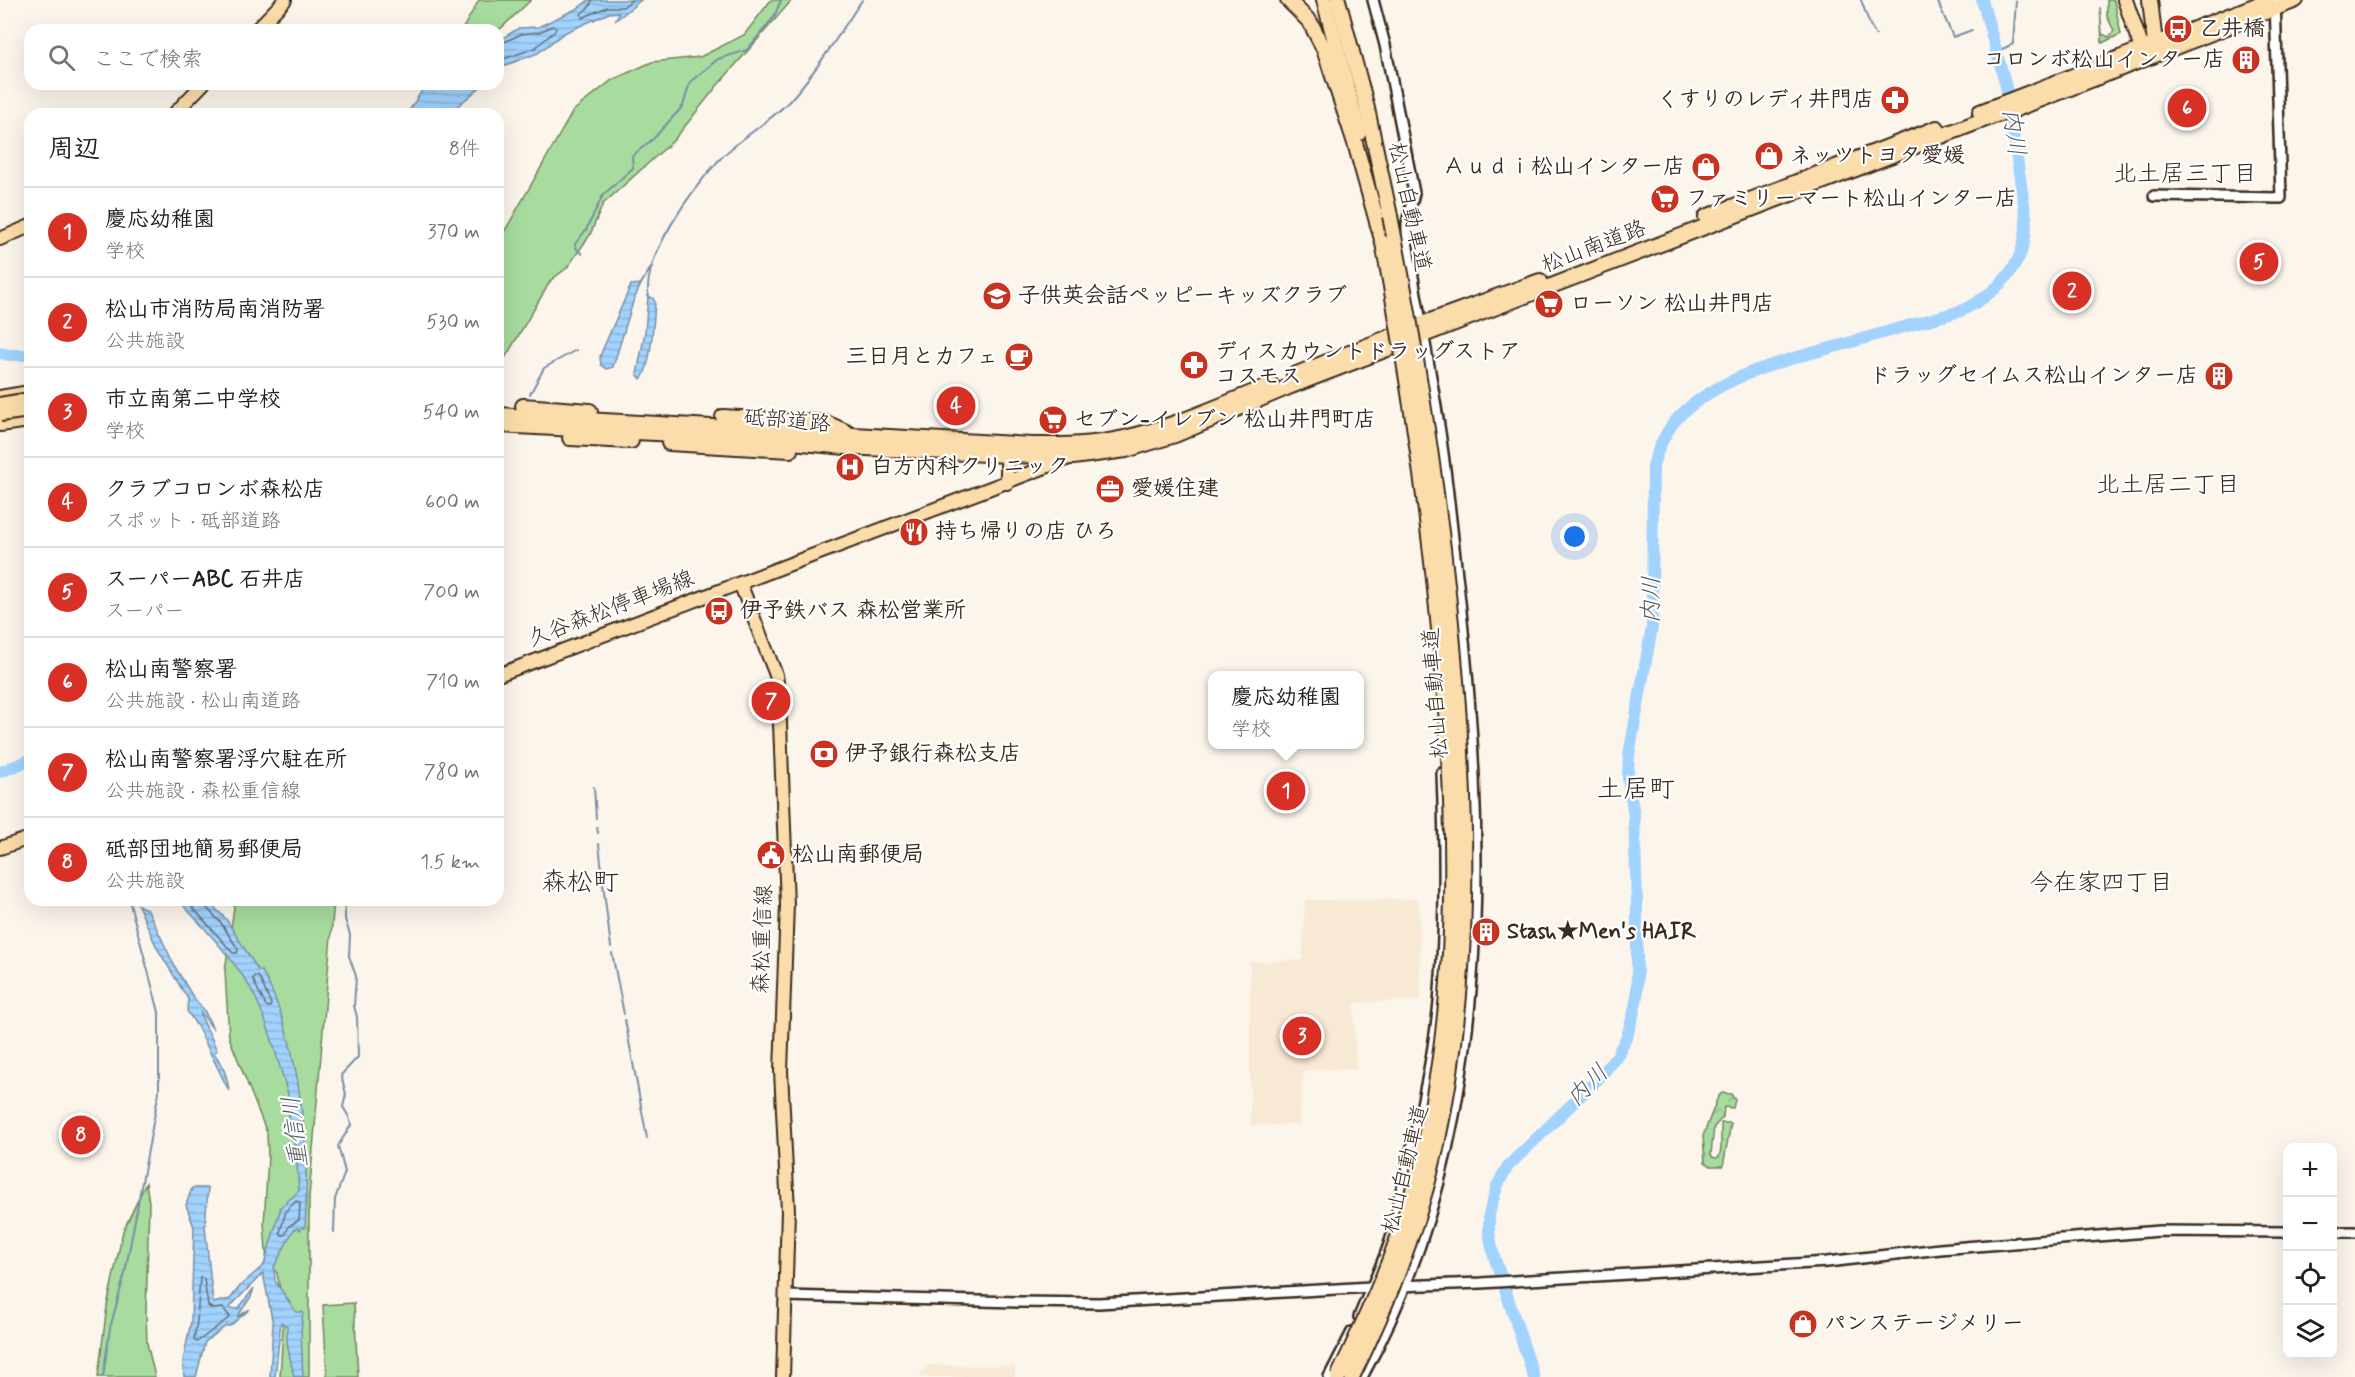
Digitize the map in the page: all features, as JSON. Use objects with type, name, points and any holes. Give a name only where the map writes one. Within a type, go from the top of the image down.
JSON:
[{"type":"highway","points":[[1288,0],[1310,22],[1324,49],[1382,217]]},
{"type":"highway","name":"松山自動車道","points":[[1324,0],[1415,350],[1447,579],[1461,731],[1464,806],[1465,932],[1455,1033],[1436,1149],[1405,1256],[1378,1323],[1352,1377]]},
{"type":"highway","name":"松山自動車道","points":[[1338,0],[1366,104],[1382,217],[1383,243],[1418,453],[1436,590],[1452,818],[1452,931],[1443,1033],[1434,1091],[1411,1196],[1393,1251],[1366,1319],[1338,1377]]},
{"type":"highway","points":[[2125,0],[2137,33],[2150,50]]},
{"type":"highway","points":[[2150,0],[2152,26],[2150,50]]},
{"type":"highway","name":"松山南道路","points":[[1072,451],[1148,432],[1423,329],[1537,282],[2005,108],[2273,3],[2296,0]]},
{"type":"highway","points":[[4,399],[13,388],[24,387]]},
{"type":"highway","points":[[4,399],[24,394]]},
{"type":"highway","points":[[4,399],[24,400]]},
{"type":"highway","points":[[513,435],[822,452],[849,441],[826,423],[523,406]]},
{"type":"highway","points":[[7,419],[24,412]]},
{"type":"highway","name":"砥部道路","points":[[504,415],[849,441],[1072,451]]},
{"type":"highway","points":[[7,419],[24,420]]},
{"type":"highway","name":"砥部道路","points":[[504,425],[735,432]]},
{"type":"main road","points":[[262,24],[285,0]]},
{"type":"main road","points":[[180,108],[198,90]]},
{"type":"main road","points":[[0,239],[24,229]]},
{"type":"main road","points":[[1007,449],[1007,483]]},
{"type":"main road","points":[[740,583],[1007,483],[1072,451]]},
{"type":"main road","name":"久谷森松停車場線","points":[[504,673],[740,583]]},
{"type":"main road","name":"森松重信線","points":[[740,583],[776,675],[778,690],[787,905],[781,1071],[788,1210],[783,1377]]},
{"type":"main road","points":[[0,848],[24,840]]},
{"type":"street","points":[[1362,1377],[1406,1287],[1437,1189],[1462,1069],[1473,971],[1477,856],[1464,628],[1439,427],[1407,241],[1407,223],[1414,193],[1385,45],[1373,0]]},
{"type":"street","points":[[2154,196],[2280,198],[2273,3]]},
{"type":"street","points":[[1329,1377],[1357,1323],[1398,1213],[1398,1203],[1426,1089],[1437,1013],[1444,928],[1445,853],[1442,773]]},
{"type":"street","points":[[785,1296],[1099,1303],[1827,1262],[1940,1249],[2156,1231],[2283,1232]]},
{"type":"street","points":[[2337,1232],[2355,1232]]},
{"type":"shaded area","points":[[1419,899],[1421,1000],[1354,1003],[1356,1069],[1304,1070],[1299,1124],[1250,1126],[1250,962],[1302,960],[1305,900]]},
{"type":"shaded area","points":[[929,1365],[1015,1366],[1015,1377],[921,1377],[921,1372]]},
{"type":"green space","points":[[479,0],[531,0],[504,25],[465,24]]},
{"type":"green space","points":[[771,0],[792,0],[717,86],[674,140],[603,204],[590,235],[567,268],[551,280],[504,360],[504,232],[573,111],[612,80],[652,62],[700,57],[744,35]]},
{"type":"green space","points":[[2107,0],[2114,0],[2121,34],[2102,43],[2100,7],[2102,34],[2109,37],[2114,31],[2107,16]]},
{"type":"green space","points":[[234,906],[333,906],[309,1197],[309,1377],[280,1377],[284,1312],[277,1273],[267,1263],[264,1224],[267,1133],[229,1037],[225,971]]},
{"type":"green space","points":[[1722,1093],[1731,1094],[1735,1100],[1733,1108],[1724,1107],[1723,1117],[1714,1127],[1711,1154],[1716,1158],[1719,1157],[1721,1149],[1721,1123],[1731,1123],[1723,1166],[1711,1166],[1705,1162],[1703,1136],[1718,1097]]},
{"type":"green space","points":[[146,1183],[149,1202],[147,1343],[155,1377],[98,1377],[107,1306],[123,1231]]},
{"type":"green space","points":[[354,1303],[358,1377],[327,1377],[323,1305]]},
{"type":"water","points":[[589,0],[641,0],[615,21],[619,12],[609,13],[564,33],[538,53],[504,66],[504,37],[519,28],[538,27],[578,8]]},
{"type":"water","points":[[422,90],[477,90],[455,108],[411,108]]},
{"type":"water","points":[[641,284],[633,302],[613,367],[607,369],[601,365],[602,351],[631,285]]},
{"type":"water","points":[[648,296],[655,302],[654,319],[650,355],[641,379],[637,374],[645,332]]},
{"type":"water","points":[[138,906],[148,910],[175,967],[193,997],[204,1010],[213,1029],[201,1013],[201,1016],[217,1050],[214,1053],[224,1070],[229,1091],[197,1026],[187,1011],[188,999],[157,948]]},
{"type":"water","name":"重信川","points":[[184,906],[213,906],[226,919],[258,970],[262,971],[286,1030],[294,1063],[304,1131],[305,1228],[302,1227],[300,1230],[297,1228],[293,1231],[274,1267],[275,1281],[296,1312],[303,1312],[301,1332],[303,1377],[294,1377],[287,1343],[287,1326],[281,1322],[275,1377],[270,1377],[273,1324],[263,1273],[229,1308],[238,1309],[254,1288],[251,1297],[237,1317],[250,1309],[230,1326],[226,1326],[205,1342],[196,1377],[184,1377],[183,1361],[191,1321],[194,1227],[186,1205],[192,1188],[208,1188],[205,1226],[213,1303],[230,1299],[241,1285],[264,1265],[281,1207],[299,1191],[296,1151],[287,1107],[288,1094],[263,1014],[236,966]]},
{"type":"waterway","points":[[582,254],[575,244],[586,230],[603,195],[633,168],[632,156],[653,139],[683,106],[690,82],[718,59],[747,50],[774,17],[781,0]]},
{"type":"waterway","points":[[649,298],[648,282],[653,264],[671,224],[684,205],[720,159],[777,113],[803,86],[862,0]]},
{"type":"waterway","points":[[1861,0],[1876,35]]},
{"type":"waterway","points":[[1937,0],[1953,37],[1972,30]]},
{"type":"waterway","name":"内川","points":[[1534,1377],[1493,1253],[1489,1232],[1489,1214],[1497,1186],[1508,1166],[1599,1078],[1617,1056],[1627,1036],[1633,1016],[1637,997],[1637,902],[1634,816],[1628,778],[1629,755],[1652,627],[1653,466],[1655,458],[1675,421],[1687,409],[1721,386],[1759,369],[1961,311],[1987,295],[2008,275],[2022,249],[2026,218],[2006,86],[1982,0]]},
{"type":"waterway","points":[[1996,52],[2013,44],[2016,0]]},
{"type":"waterway","points":[[639,287],[652,266]]},
{"type":"waterway","points":[[530,394],[544,368],[576,350]]},
{"type":"waterway","points":[[0,353],[24,355]]},
{"type":"waterway","points":[[0,772],[24,762]]},
{"type":"waterway","points":[[594,787],[596,818]]},
{"type":"waterway","points":[[597,827],[598,833]]},
{"type":"waterway","points":[[599,844],[602,871]]},
{"type":"waterway","points":[[602,876],[611,947]]},
{"type":"waterway","points":[[103,1377],[110,1328],[125,1273],[159,1091],[159,1012],[131,906]]},
{"type":"waterway","points":[[334,1232],[335,1199],[345,1172],[338,1146],[351,1125],[343,1107],[346,1094],[341,1075],[358,1057],[357,1017],[354,1006],[356,976],[349,956],[350,935],[345,919],[345,906]]},
{"type":"waterway","points":[[612,953],[624,1014]]},
{"type":"waterway","points":[[625,1020],[647,1138]]},
{"type":"place","name":"乙井橋","points":[[2178,29]]},
{"type":"place","name":"コロンボ松山インター店","points":[[2246,60]]},
{"type":"place","name":"くすりのレディ井門店","points":[[1895,100]]},
{"type":"place","name":"松山南警察署","points":[[2187,108]]},
{"type":"place","name":"ネッツトヨタ愛媛","points":[[1769,156]]},
{"type":"place","name":"Ａｕｄｉ松山インター店","points":[[1706,167]]},
{"type":"place","name":"ファミリーマート松山インター店","points":[[1665,199]]},
{"type":"place","name":"スーパーABC 石井店","points":[[2259,262]]},
{"type":"place","name":"松山市消防局南消防署","points":[[2072,291]]},
{"type":"place","name":"子供英会話ペッピーキッズクラブ","points":[[997,296]]},
{"type":"place","name":"ローソン 松山井門店","points":[[1549,304]]},
{"type":"place","name":"三日月とカフェ","points":[[1019,357]]},
{"type":"place","name":"ディスカウントドラッグストア コスモス","points":[[1194,365]]},
{"type":"place","name":"ドラッグセイムス松山インター店","points":[[2219,376]]},
{"type":"place","name":"クラブコロンボ森松店","points":[[956,406]]},
{"type":"place","name":"セブン-イレブン 松山井門町店","points":[[1053,420]]},
{"type":"place","name":"白方内科クリニック","points":[[850,467]]},
{"type":"place","name":"愛媛住建","points":[[1110,489]]},
{"type":"place","name":"持ち帰りの店 ひろ","points":[[914,532]]},
{"type":"place","name":"伊予鉄バス 森松営業所","points":[[719,611]]},
{"type":"place","name":"松山南警察署浮穴駐在所","points":[[771,701]]},
{"type":"place","name":"伊予銀行森松支店","points":[[824,754]]},
{"type":"place","name":"慶応幼稚園","points":[[1286,791]]},
{"type":"place","name":"松山南郵便局","points":[[771,855]]},
{"type":"place","name":"Stash★Men's HAIR","points":[[1486,932]]},
{"type":"place","name":"市立南第二中学校","points":[[1302,1036]]},
{"type":"place","name":"砥部団地簡易郵便局","points":[[81,1135]]},
{"type":"place","name":"パンステージメリー","points":[[1803,1324]]},
{"type":"district","name":"北土居三丁目","points":[[2185,174]]},
{"type":"district","name":"北土居二丁目","points":[[2168,485]]},
{"type":"district","name":"土居町","points":[[1636,790]]},
{"type":"district","name":"森松町","points":[[580,883]]},
{"type":"district","name":"今在家四丁目","points":[[2101,883]]}]
